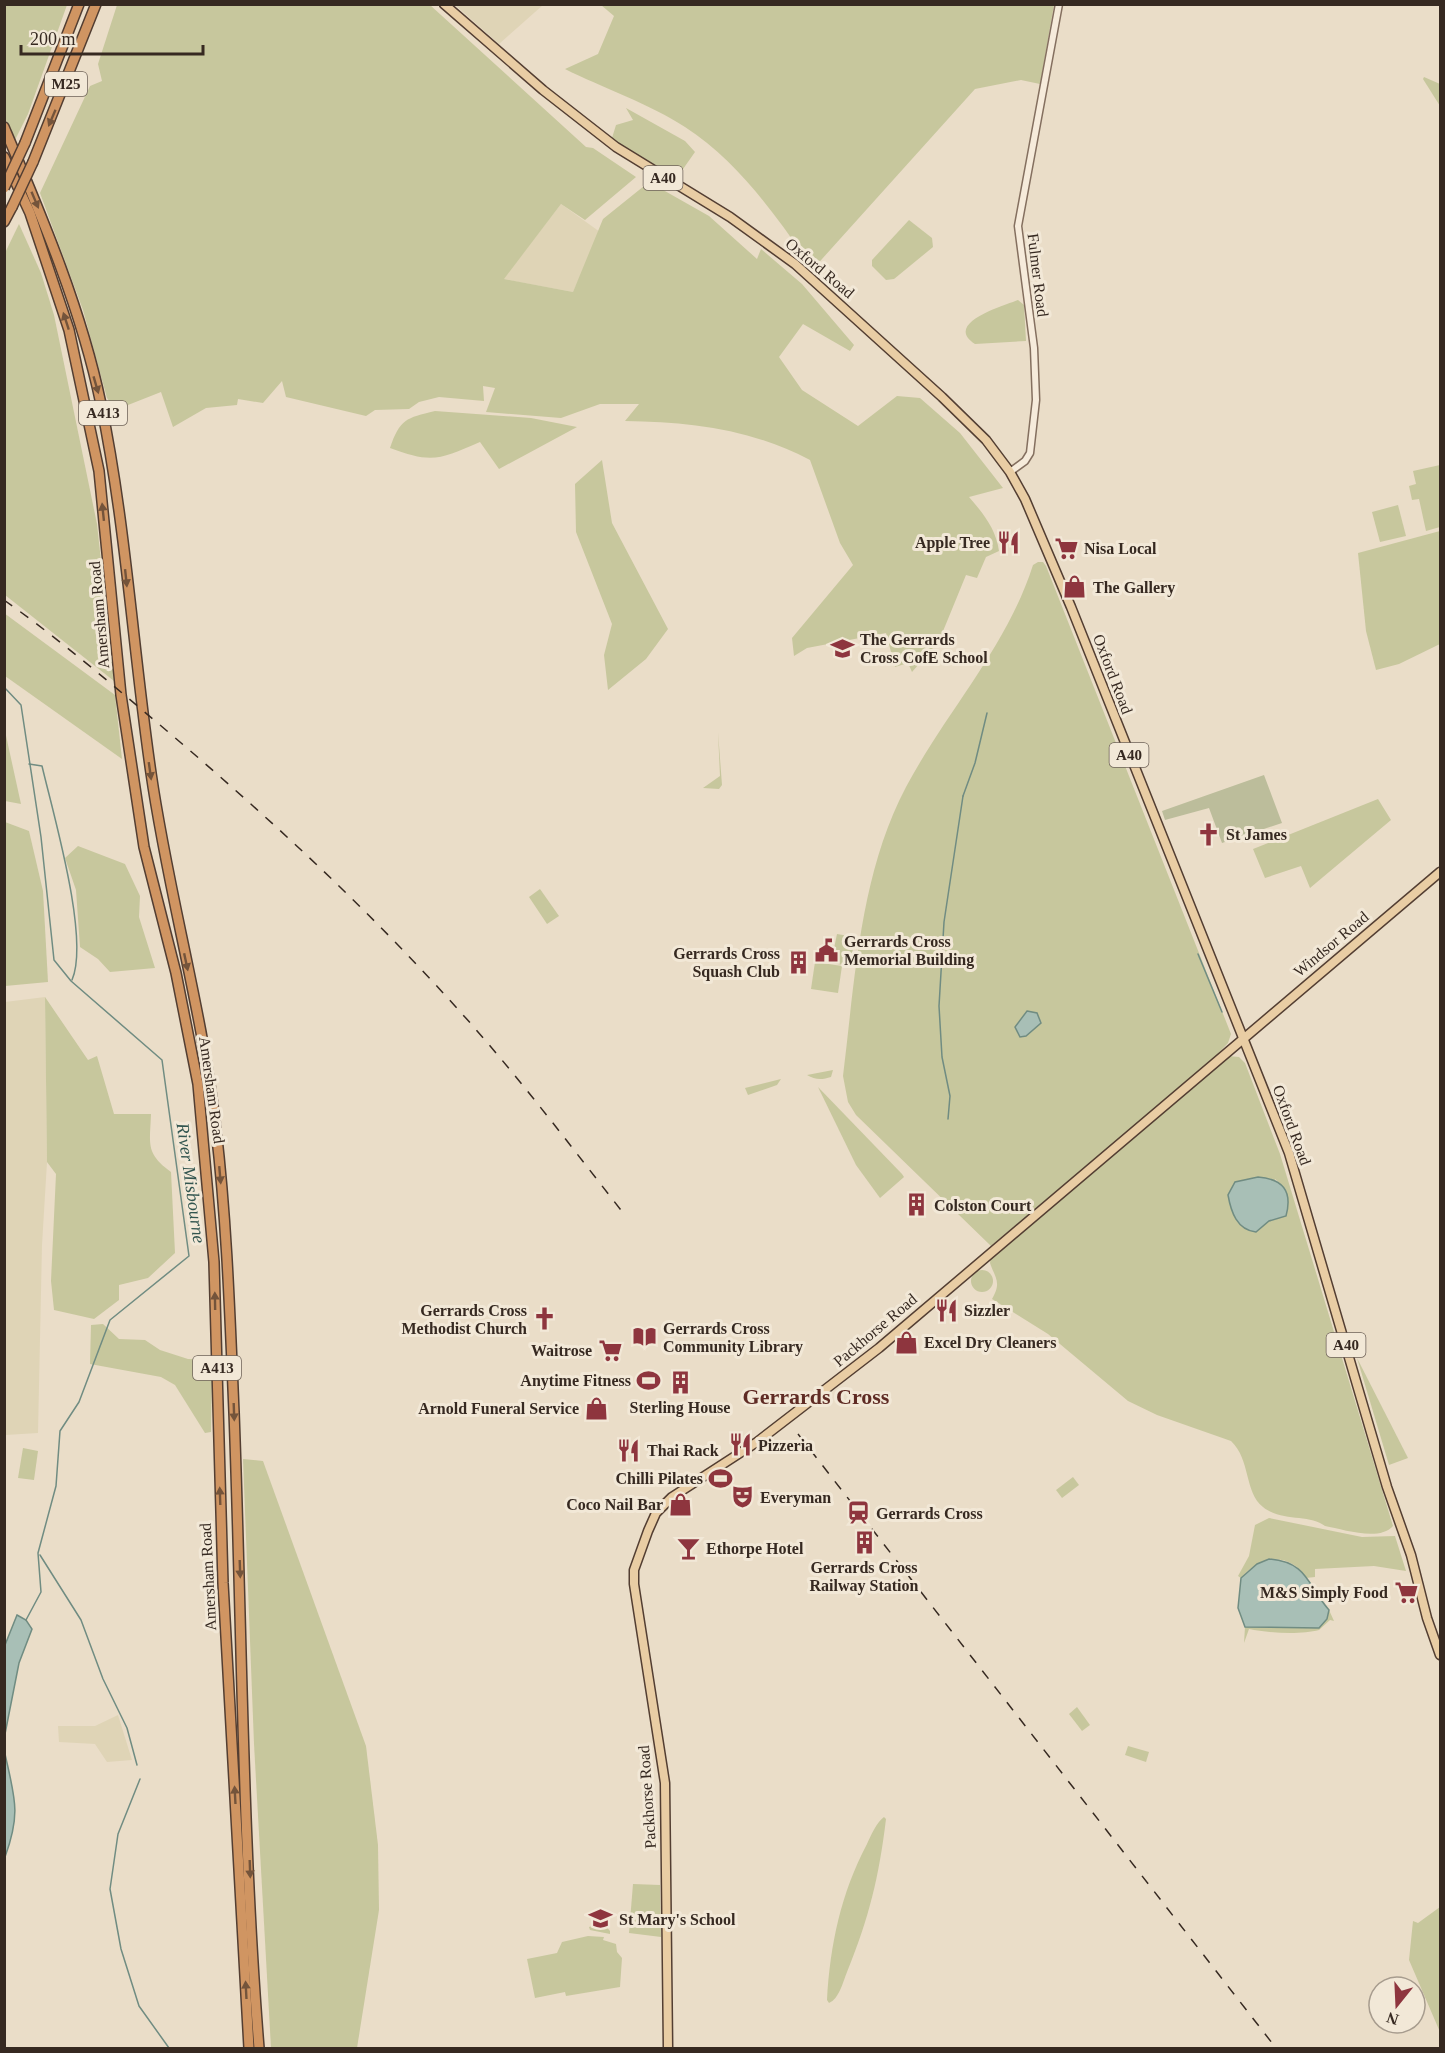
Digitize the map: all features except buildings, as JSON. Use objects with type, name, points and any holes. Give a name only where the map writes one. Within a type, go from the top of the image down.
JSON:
[{"type":"highway","name":"M25","points":[[4,188],[25,143],[79,4]]},
{"type":"highway","name":"M25","points":[[4,222],[33,162],[96,4]]},
{"type":"highway","name":"A413","points":[[4,127],[60,261],[100,399],[117,492],[141,701],[161,844],[205,1051],[216,1130],[228,1262],[250,1874],[259,2049]]},
{"type":"highway","name":"Amersham Road","points":[[4,157],[30,213],[69,330],[97,460],[122,695],[144,847],[176,973],[198,1084],[214,1262],[223,1584],[249,2049]]},
{"type":"main road","name":"Oxford Road","points":[[444,4],[543,90],[616,147],[730,217],[795,264],[942,397],[986,441],[1010,472],[1064,589],[1288,1153],[1387,1487],[1411,1555],[1424,1607],[1440,1654]]},
{"type":"main road","name":"Windsor Road","points":[[1242,1039],[1440,872]]},
{"type":"main road","name":"Packhorse Road","points":[[668,2049],[665,1783],[634,1584],[634,1570],[640,1550],[656,1513],[672,1497],[742,1453],[861,1363],[1242,1039]]},
{"type":"street","name":"Fulmer Road","points":[[1010,472],[1030,453],[1036,400],[1034,348],[1018,226],[1059,4]]},
{"type":"shaded area","points":[[455,5],[543,5],[499,44]]},
{"type":"shaded area","points":[[561,204],[600,232],[573,292],[503,279]]},
{"type":"shaded area","points":[[45,997],[47,1162],[42,1245],[38,1433],[5,1435],[5,1002]]},
{"type":"shaded area","points":[[1027,1011],[1037,1013],[1041,1023],[1026,1036],[1020,1037],[1015,1027]]},
{"type":"shaded area","points":[[1258,1177],[1273,1180],[1284,1188],[1287,1193],[1288,1207],[1286,1216],[1269,1221],[1256,1232],[1244,1228],[1236,1219],[1228,1195],[1235,1182]]},
{"type":"shaded area","points":[[1269,1559],[1292,1565],[1305,1576],[1329,1610],[1327,1619],[1319,1628],[1245,1627],[1238,1608],[1241,1578],[1257,1564]]},
{"type":"shaded area","points":[[17,1615],[26,1620],[32,1629],[19,1663],[5,1734],[5,1645]]},
{"type":"shaded area","points":[[118,1715],[132,1760],[107,1762],[95,1744],[59,1742],[58,1726],[95,1726]]},
{"type":"shaded area","points":[[5,1754],[15,1817],[5,1857]]},
{"type":"green space","points":[[5,5],[67,5],[28,114],[15,140],[5,118]]},
{"type":"green space","points":[[117,5],[430,5],[586,147],[593,148],[636,177],[585,220],[561,204],[504,279],[573,292],[603,219],[649,182],[709,216],[757,259],[761,249],[802,284],[854,345],[850,351],[803,324],[779,357],[802,390],[858,426],[897,396],[920,398],[960,433],[1003,488],[969,497],[992,528],[999,551],[986,557],[977,578],[966,575],[939,641],[912,672],[908,663],[895,667],[886,633],[807,648],[794,656],[792,638],[853,565],[840,543],[810,460],[766,441],[720,429],[673,423],[625,421],[639,404],[600,404],[561,418],[486,412],[495,388],[483,386],[484,401],[439,397],[419,402],[409,409],[375,410],[366,416],[286,397],[282,381],[263,403],[238,399],[237,405],[206,408],[173,427],[161,392],[128,405],[119,415],[107,398],[83,310],[40,193],[90,86],[102,81],[98,64]]},
{"type":"green space","points":[[601,5],[1054,5],[1040,84],[1021,80],[975,89],[813,269],[756,192],[705,141],[657,111],[565,69],[598,54],[614,16]]},
{"type":"green space","points":[[1424,77],[1440,84],[1440,106],[1423,79]]},
{"type":"green space","points":[[626,108],[685,141],[695,152],[676,179],[647,164],[612,138],[616,125],[633,120]]},
{"type":"green space","points":[[909,220],[932,238],[933,247],[894,279],[886,280],[872,266],[872,260]]},
{"type":"green space","points":[[19,224],[41,273],[54,315],[97,524],[114,681],[5,595],[4,255]]},
{"type":"green space","points":[[1018,300],[1024,305],[1026,341],[975,344],[967,336],[966,329],[971,322],[990,311]]},
{"type":"green space","points":[[435,411],[531,418],[577,427],[499,469],[480,442],[445,456],[427,458],[390,448],[397,431],[405,421]]},
{"type":"green space","points":[[602,460],[612,523],[668,629],[646,659],[608,690],[604,655],[612,624],[576,532],[575,484]]},
{"type":"green space","points":[[1440,465],[1440,527],[1426,531],[1419,499],[1412,500],[1409,486],[1416,484],[1413,471]]},
{"type":"green space","points":[[1398,505],[1406,536],[1380,542],[1372,512]]},
{"type":"green space","points":[[1440,531],[1440,644],[1399,664],[1376,670],[1366,631],[1358,553]]},
{"type":"green space","points":[[1043,562],[1046,566],[1231,1034],[1228,1043],[1213,1059],[991,1246],[856,1115],[848,1102],[843,1076],[862,928],[878,855],[891,820],[922,759],[1008,624],[1033,565]]},
{"type":"green space","points":[[4,613],[115,695],[122,759],[5,676]]},
{"type":"green space","points":[[5,731],[21,804],[5,801]]},
{"type":"green space","points":[[718,732],[722,785],[719,789],[703,788],[720,776]]},
{"type":"green space","points":[[1264,775],[1282,823],[1222,843],[1209,808],[1165,820],[1162,811]]},
{"type":"green space","points":[[1378,799],[1391,820],[1310,888],[1301,866],[1265,878],[1253,849]]},
{"type":"green space","points":[[5,822],[29,831],[43,891],[48,982],[5,986]]},
{"type":"green space","points":[[78,846],[125,864],[140,896],[139,917],[155,968],[110,972],[98,959],[80,947],[76,890],[65,858]]},
{"type":"green space","points":[[540,889],[559,916],[547,924],[529,897]]},
{"type":"green space","points":[[837,934],[855,937],[850,966],[831,963]]},
{"type":"green space","points":[[815,962],[842,966],[838,993],[811,989]]},
{"type":"green space","points":[[45,997],[88,1060],[97,1056],[114,1114],[151,1114],[150,1141],[153,1153],[171,1172],[175,1253],[148,1278],[119,1285],[119,1300],[94,1319],[54,1310],[51,1281],[56,1174],[47,1162]]},
{"type":"green space","points":[[1228,1056],[1239,1057],[1245,1063],[1280,1154],[1393,1526],[1379,1533],[1360,1533],[1270,1512],[1257,1501],[1242,1457],[1231,1441],[1157,1415],[1128,1401],[1048,1334],[992,1299],[997,1284],[990,1263],[991,1256]],"holes":[[[1275,1179],[1282,1186],[1288,1205],[1286,1216],[1269,1221]]]},
{"type":"green space","points":[[833,1070],[831,1077],[825,1079],[816,1079],[807,1075]]},
{"type":"green space","points":[[781,1079],[777,1085],[748,1095],[745,1088]]},
{"type":"green space","points":[[818,1087],[904,1177],[880,1198],[856,1165]]},
{"type":"green space","points":[[982,1270],[992,1277],[993,1281],[986,1291],[982,1292],[972,1285],[971,1281],[978,1271]]},
{"type":"green space","points":[[103,1324],[119,1339],[145,1340],[160,1350],[188,1359],[212,1360],[211,1432],[205,1433],[175,1385],[161,1377],[90,1364],[91,1325]]},
{"type":"green space","points":[[1357,1358],[1408,1458],[1389,1465]]},
{"type":"green space","points":[[23,1448],[38,1451],[34,1480],[18,1478]]},
{"type":"green space","points":[[243,1459],[263,1461],[366,1746],[378,1845],[379,1910],[357,2048],[271,2048],[254,1744]]},
{"type":"green space","points":[[1073,1477],[1079,1485],[1062,1498],[1056,1490]]},
{"type":"green space","points":[[1269,1518],[1362,1537],[1395,1536],[1406,1571],[1374,1566],[1315,1569],[1315,1577],[1306,1578],[1292,1564],[1283,1560],[1274,1560],[1256,1565],[1241,1578],[1238,1576],[1249,1556],[1255,1525]]},
{"type":"green space","points":[[1329,1610],[1334,1621],[1330,1620],[1319,1630],[1284,1633],[1249,1629],[1244,1643],[1245,1627],[1319,1628],[1327,1619]]},
{"type":"green space","points":[[1077,1707],[1090,1725],[1082,1731],[1069,1714]]},
{"type":"green space","points":[[1128,1746],[1149,1752],[1146,1762],[1125,1755]]},
{"type":"green space","points":[[884,1817],[886,1819],[880,1860],[867,1915],[840,1990],[829,2003],[827,2000],[831,1959],[838,1920],[858,1863],[870,1837]]},
{"type":"green space","points":[[633,1884],[660,1885],[661,1937],[629,1933]]},
{"type":"green space","points":[[1440,1907],[1440,2032],[1427,2002],[1427,1975],[1415,1975],[1409,1960],[1413,1921],[1418,1923]]},
{"type":"green space","points":[[603,1923],[610,1934],[590,1930],[589,1927]]},
{"type":"green space","points":[[588,1936],[604,1937],[603,1940],[616,1944],[617,1952],[622,1958],[620,1987],[566,1996],[565,1992],[535,1998],[527,1959],[557,1953],[562,1942]]},
{"type":"waterway","name":"River Misbourne","points":[[4,687],[21,705],[41,837],[54,960],[71,981],[162,1060],[189,1256],[110,1320],[79,1402],[60,1431],[56,1486],[38,1553],[41,1592],[26,1620]]},
{"type":"waterway","points":[[963,796],[975,763],[987,713]]},
{"type":"waterway","name":"River Misbourne","points":[[29,764],[42,766],[68,875],[76,936],[76,961],[72,980]]},
{"type":"waterway","points":[[948,1119],[950,1096],[942,1057],[939,1006],[944,922],[963,796]]},
{"type":"waterway","points":[[1198,954],[1222,1012]]},
{"type":"waterway","points":[[40,1555],[81,1620],[103,1679],[127,1728],[137,1765]]},
{"type":"waterway","points":[[140,1779],[118,1834],[110,1889],[121,1949],[139,2006],[169,2048]]},
{"type":"railway","points":[[4,600],[84,661],[199,758],[349,896],[420,969],[499,1056],[624,1214]]},
{"type":"railway","points":[[798,1434],[1276,2048]]},
{"type":"place","name":"Apple Tree","points":[[1008,542]]},
{"type":"place","name":"Nisa Local","points":[[1066,548]]},
{"type":"place","name":"The Gallery","points":[[1075,587]]},
{"type":"place","name":"The Gerrards Cross CofE School","points":[[842,648]]},
{"type":"place","name":"St James","points":[[1208,834]]},
{"type":"place","name":"Gerrards Cross Memorial Building","points":[[826,950]]},
{"type":"place","name":"Gerrards Cross Squash Club","points":[[798,962]]},
{"type":"place","name":"Colston Court","points":[[916,1205]]},
{"type":"place","name":"Sizzler","points":[[946,1310]]},
{"type":"place","name":"Gerrards Cross Methodist Church","points":[[545,1319]]},
{"type":"place","name":"Gerrards Cross Community Library","points":[[645,1337]]},
{"type":"place","name":"Excel Dry Cleaners","points":[[906,1342]]},
{"type":"place","name":"Waitrose","points":[[610,1350]]},
{"type":"place","name":"Anytime Fitness","points":[[649,1380]]},
{"type":"place","name":"Sterling House","points":[[680,1382]]},
{"type":"place","name":"Arnold Funeral Service","points":[[597,1408]]},
{"type":"place","name":"Pizzeria","points":[[740,1445]]},
{"type":"place","name":"Thai Rack","points":[[629,1450]]},
{"type":"place","name":"Chilli Pilates","points":[[721,1478]]},
{"type":"place","name":"Everyman","points":[[742,1497]]},
{"type":"place","name":"Coco Nail Bar","points":[[681,1504]]},
{"type":"place","name":"Gerrards Cross","points":[[858,1513]]},
{"type":"place","name":"Gerrards Cross Railway Station","points":[[864,1542]]},
{"type":"place","name":"Ethorpe Hotel","points":[[688,1548]]},
{"type":"place","name":"M&S Simply Food","points":[[1406,1592]]},
{"type":"place","name":"St Mary's School","points":[[601,1919]]},
{"type":"district","name":"Gerrards Cross","points":[[816,1396]]}]
